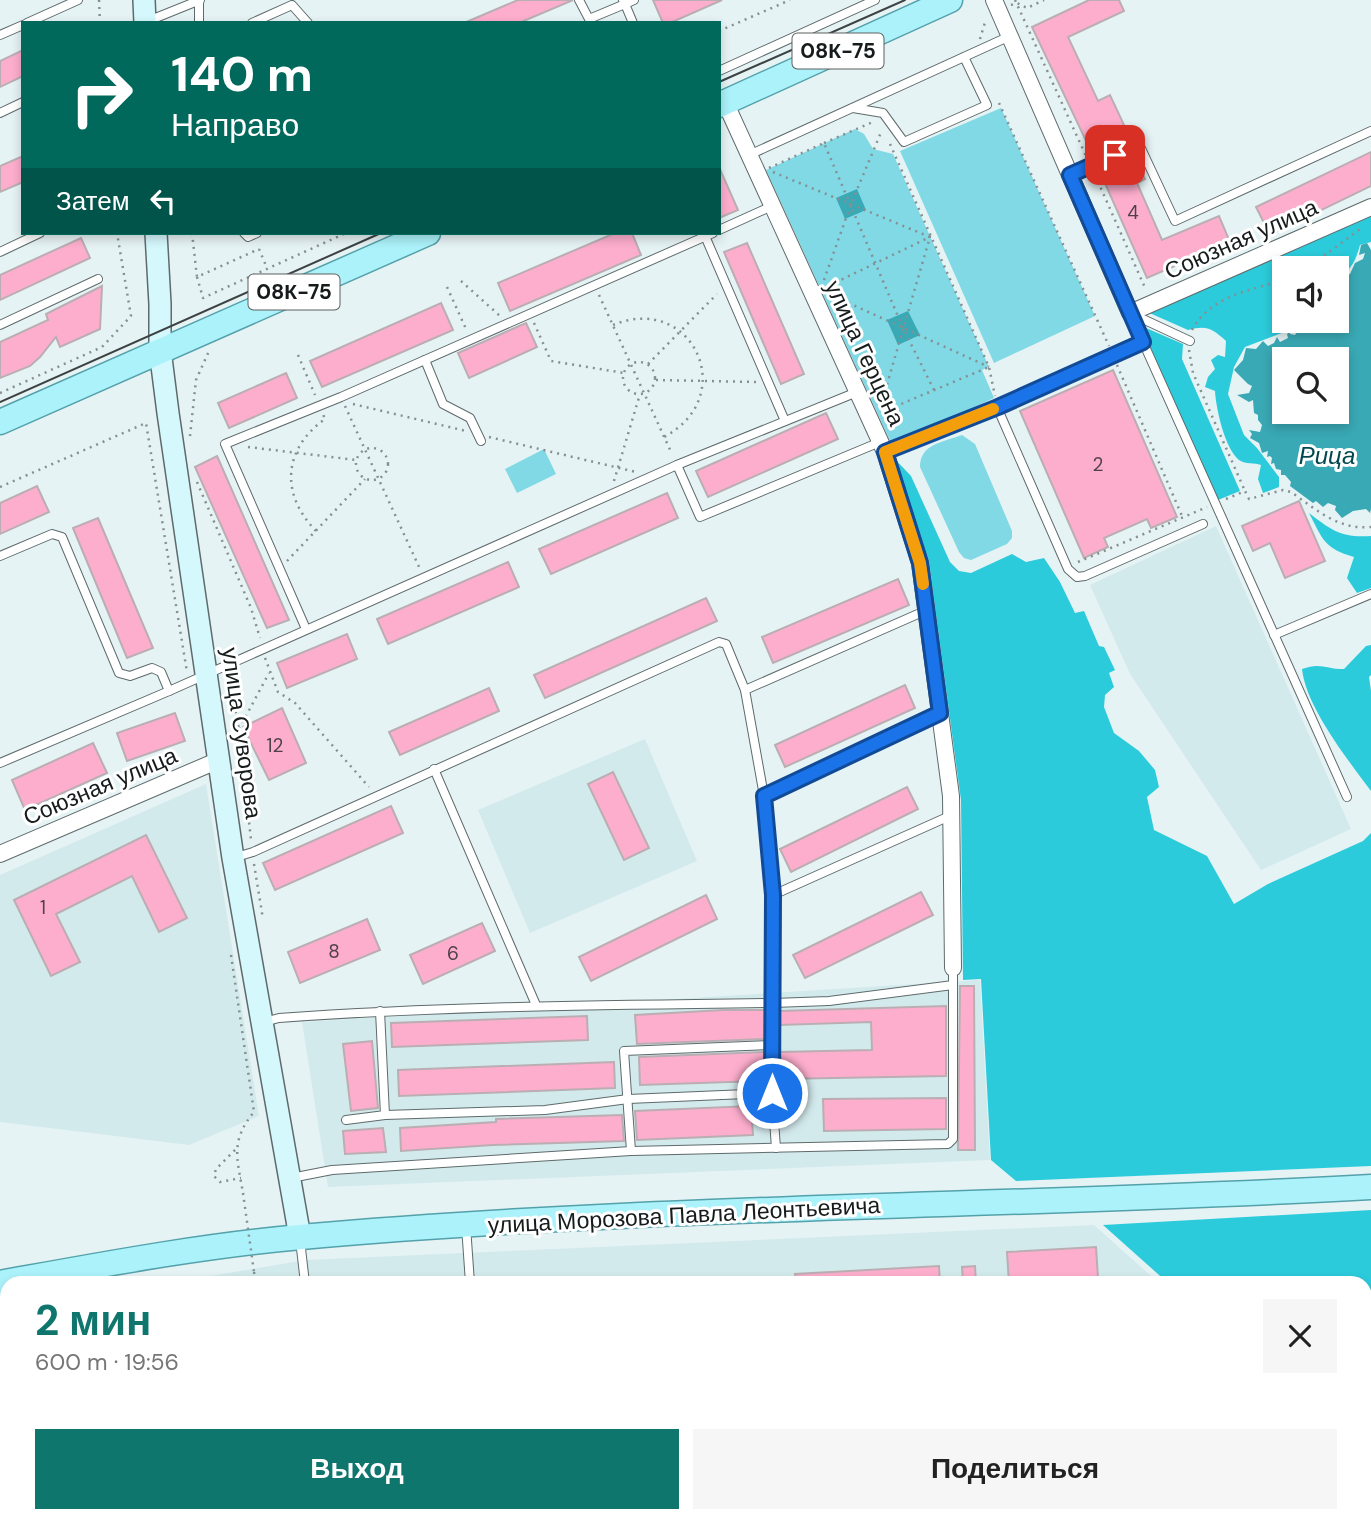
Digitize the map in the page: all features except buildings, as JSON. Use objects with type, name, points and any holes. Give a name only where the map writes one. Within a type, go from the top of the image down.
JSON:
[{"type":"main road","points":[[144,0],[145,21]]},
{"type":"main road","name":"08К-75","points":[[722,104],[950,0]]},
{"type":"main road","name":"улица Суворова","points":[[156,235],[160,351],[219,760],[243,855],[264,1022],[300,1237]]},
{"type":"main road","name":"08К-75","points":[[0,422],[423,235]]},
{"type":"main road","name":"улица Морозова Павла Леонтьевича","points":[[40,1276],[172,1253],[300,1237],[812,1207],[1371,1187]]},
{"type":"street","points":[[1001,3],[1010,37],[1130,313]]},
{"type":"street","name":"улица Герцена","points":[[722,104],[749,155],[883,447],[920,563],[951,796],[953,977]]},
{"type":"street","name":"Союзная улица","points":[[1130,313],[1371,206]]},
{"type":"street","name":"Союзная улица","points":[[0,855],[219,760]]},
{"type":"lane","points":[[32,21],[78,0]]},
{"type":"lane","points":[[150,21],[199,0],[199,21]]},
{"type":"lane","points":[[579,0],[585,21],[624,2],[634,0]]},
{"type":"lane","points":[[721,70],[875,0]]},
{"type":"lane","points":[[624,2],[631,21]]},
{"type":"lane","points":[[256,21],[292,5],[306,21]]},
{"type":"lane","points":[[0,35],[21,26]]},
{"type":"lane","points":[[749,155],[1010,37]]},
{"type":"lane","points":[[852,108],[883,113],[904,142],[987,105],[964,57]]},
{"type":"lane","points":[[0,113],[21,103]]},
{"type":"lane","points":[[1070,175],[1139,144],[1175,220],[1371,131]]},
{"type":"lane","points":[[721,229],[772,206]]},
{"type":"lane","points":[[0,252],[36,235]]},
{"type":"lane","points":[[306,629],[225,444],[320,406],[709,235],[726,285],[785,421]]},
{"type":"lane","points":[[0,325],[98,279]]},
{"type":"lane","points":[[1130,313],[1190,341]]},
{"type":"lane","points":[[1130,313],[1347,797]]},
{"type":"lane","points":[[677,466],[700,517],[997,407],[1143,342]]},
{"type":"lane","points":[[425,360],[443,404],[470,418],[480,438]]},
{"type":"lane","points":[[0,763],[653,476],[857,392]]},
{"type":"lane","points":[[997,407],[1068,569],[1077,577],[1085,576],[1203,524]]},
{"type":"lane","points":[[0,556],[52,534],[62,537],[119,673],[130,676],[152,668],[161,672],[169,691]]},
{"type":"lane","points":[[1274,635],[1371,594]]},
{"type":"lane","points":[[746,690],[927,610]]},
{"type":"lane","points":[[243,855],[719,642],[726,644],[746,690],[764,796],[773,895],[772,1093],[776,1148]]},
{"type":"lane","points":[[764,796],[940,713]]},
{"type":"lane","points":[[434,769],[536,1005]]},
{"type":"lane","points":[[773,895],[952,815]]},
{"type":"lane","points":[[264,1022],[279,1018],[380,1011],[536,1005],[829,1001],[953,977],[951,1143],[631,1152],[332,1170],[291,1178]]},
{"type":"lane","points":[[380,1011],[385,1115]]},
{"type":"lane","points":[[631,1152],[624,1051],[772,1045]]},
{"type":"lane","points":[[346,1120],[385,1115],[545,1110],[628,1099],[772,1093]]},
{"type":"lane","points":[[466,1226],[470,1276]]},
{"type":"lane","points":[[300,1237],[304,1276]]},
{"type":"path","points":[[99,0],[100,21]]},
{"type":"path","points":[[721,30],[790,0]]},
{"type":"path","points":[[1001,3],[1016,1],[1027,8],[1044,0]]},
{"type":"path","points":[[1016,1],[1152,303]]},
{"type":"path","points":[[975,52],[987,16]]},
{"type":"path","points":[[996,97],[1182,516]]},
{"type":"path","points":[[880,119],[766,170],[930,237]]},
{"type":"path","points":[[820,290],[883,126],[989,367],[997,407]]},
{"type":"path","points":[[824,143],[903,328],[934,390]]},
{"type":"path","points":[[1325,256],[1371,221]]},
{"type":"path","points":[[0,393],[102,347],[131,316],[117,235]]},
{"type":"path","points":[[192,235],[197,277],[203,298],[341,235]]},
{"type":"path","points":[[252,235],[267,268]]},
{"type":"path","points":[[820,290],[930,237]]},
{"type":"path","points":[[930,237],[878,414],[989,367]]},
{"type":"path","points":[[197,277],[259,249]]},
{"type":"path","points":[[461,281],[509,324]]},
{"type":"path","points":[[1272,283],[1232,295],[1214,305],[1198,319],[1191,332],[1188,354],[1193,373],[1249,499],[1283,490],[1291,492],[1334,522],[1358,528],[1371,527]]},
{"type":"path","points":[[595,285],[642,394],[677,466]]},
{"type":"path","points":[[648,364],[726,285]]},
{"type":"path","points":[[447,287],[471,340]]},
{"type":"path","points":[[820,290],[989,367]]},
{"type":"path","points":[[531,314],[551,361],[624,373]]},
{"type":"path","points":[[613,325],[638,317],[652,318],[680,331],[695,348],[703,381],[700,399],[694,411],[676,430],[664,437]]},
{"type":"path","points":[[190,437],[196,380],[209,351]]},
{"type":"path","points":[[298,355],[325,419],[313,428],[296,452],[291,481],[298,508],[316,531]]},
{"type":"path","points":[[610,495],[642,394],[652,388],[656,380],[654,371],[648,364],[639,361],[631,364],[624,373],[624,385],[629,391],[642,394]]},
{"type":"path","points":[[656,380],[768,382]]},
{"type":"path","points":[[424,577],[343,402],[480,438],[653,476]]},
{"type":"path","points":[[0,487],[146,423],[207,673],[239,729],[243,855],[264,928]]},
{"type":"path","points":[[225,444],[356,460]]},
{"type":"path","points":[[280,569],[365,479],[379,479],[386,474],[389,466],[382,450],[374,447],[365,449],[356,460],[356,467],[365,479]]},
{"type":"path","points":[[193,473],[251,608],[278,692],[295,703],[376,795]]},
{"type":"path","points":[[1068,566],[1245,491]]},
{"type":"path","points":[[239,729],[270,672]]},
{"type":"path","points":[[230,947],[254,1112],[242,1126],[236,1149],[255,1276]]},
{"type":"path","points":[[236,1149],[216,1169],[215,1175],[220,1182],[241,1178]]},
{"type":"shaded area","points":[[1001,108],[1095,316],[994,363],[900,151]]},
{"type":"shaded area","points":[[855,129],[864,134],[873,149],[893,154],[989,367],[982,370],[994,398],[892,445],[766,170]]},
{"type":"shaded area","points":[[1371,214],[1371,242],[1360,245],[1349,268],[1349,256],[1273,256]]},
{"type":"shaded area","points":[[1272,256],[1272,333],[1282,333],[1245,347],[1234,367],[1228,394],[1244,435],[1279,477],[1279,487],[1263,493],[1258,479],[1261,465],[1242,462],[1234,455],[1222,428],[1215,391],[1205,387],[1208,377],[1215,369],[1211,360],[1218,355],[1225,357],[1226,341],[1209,329],[1188,330],[1145,311]]},
{"type":"shaded area","points":[[1139,325],[1183,344],[1182,359],[1240,491],[1218,500]]},
{"type":"shaded area","points":[[962,435],[975,444],[1012,531],[1012,538],[1007,544],[971,560],[964,558],[959,552],[920,467],[921,459],[928,449]]},
{"type":"shaded area","points":[[544,449],[556,474],[517,493],[505,469]]},
{"type":"shaded area","points":[[891,455],[911,476],[950,562],[959,571],[971,573],[1012,554],[1026,562],[1044,558],[1060,582],[1075,613],[1084,611],[1099,646],[1104,647],[1115,670],[1109,673],[1114,687],[1105,695],[1104,707],[1114,733],[1139,751],[1155,770],[1159,787],[1147,797],[1154,830],[1207,856],[1234,904],[1268,884],[1363,841],[1371,833],[1371,1166],[1016,1181],[991,1160],[981,979],[963,980],[961,800],[929,561]]},
{"type":"shaded area","points":[[1309,513],[1337,532],[1352,536],[1371,536],[1371,588],[1357,593],[1347,578],[1354,557],[1330,546]]},
{"type":"shaded area","points":[[1216,526],[1351,829],[1261,870],[1130,674],[1090,585]]},
{"type":"shaded area","points":[[1371,645],[1371,791],[1320,716],[1311,700],[1302,669],[1318,666],[1344,669],[1366,646]]},
{"type":"shaded area","points":[[645,739],[697,861],[530,933],[478,810]]},
{"type":"shaded area","points":[[206,784],[259,1116],[189,1145],[0,1122],[0,875]]},
{"type":"shaded area","points":[[980,980],[990,1160],[328,1187],[302,1022]]},
{"type":"shaded area","points":[[1371,1210],[1371,1276],[1160,1276],[1103,1225]]},
{"type":"shaded area","points":[[1094,1225],[1151,1276],[210,1276],[305,1260]]},
{"type":"water","points":[[857,189],[866,210],[845,219],[836,198]]},
{"type":"water","name":"Рица","points":[[1367,243],[1371,250],[1371,509],[1370,513],[1366,509],[1353,511],[1342,518],[1335,510],[1336,506],[1328,503],[1323,507],[1316,501],[1313,503],[1290,486],[1291,482],[1285,475],[1281,475],[1281,470],[1276,469],[1274,463],[1271,464],[1272,458],[1267,457],[1268,451],[1262,453],[1259,443],[1250,438],[1252,434],[1249,430],[1260,432],[1262,425],[1258,415],[1254,413],[1253,400],[1249,402],[1237,395],[1249,393],[1252,386],[1234,370],[1243,360],[1246,348],[1256,349],[1263,341],[1268,346],[1274,343],[1277,337],[1280,342],[1288,338],[1288,333],[1349,333],[1349,274],[1365,253],[1359,255],[1361,245]]},
{"type":"water","points":[[908,311],[920,335],[898,345],[887,320]]},
{"type":"tram line","points":[[721,81],[905,0]]},
{"type":"tram line","points":[[0,402],[376,235]]},
{"type":"slow traffic","points":[[923,584],[920,563],[885,452],[993,409]]},
{"type":"route","points":[[772,1093],[773,895],[764,796],[940,713],[920,563],[885,452],[998,407],[1143,342],[1070,175],[1115,155]]}]
